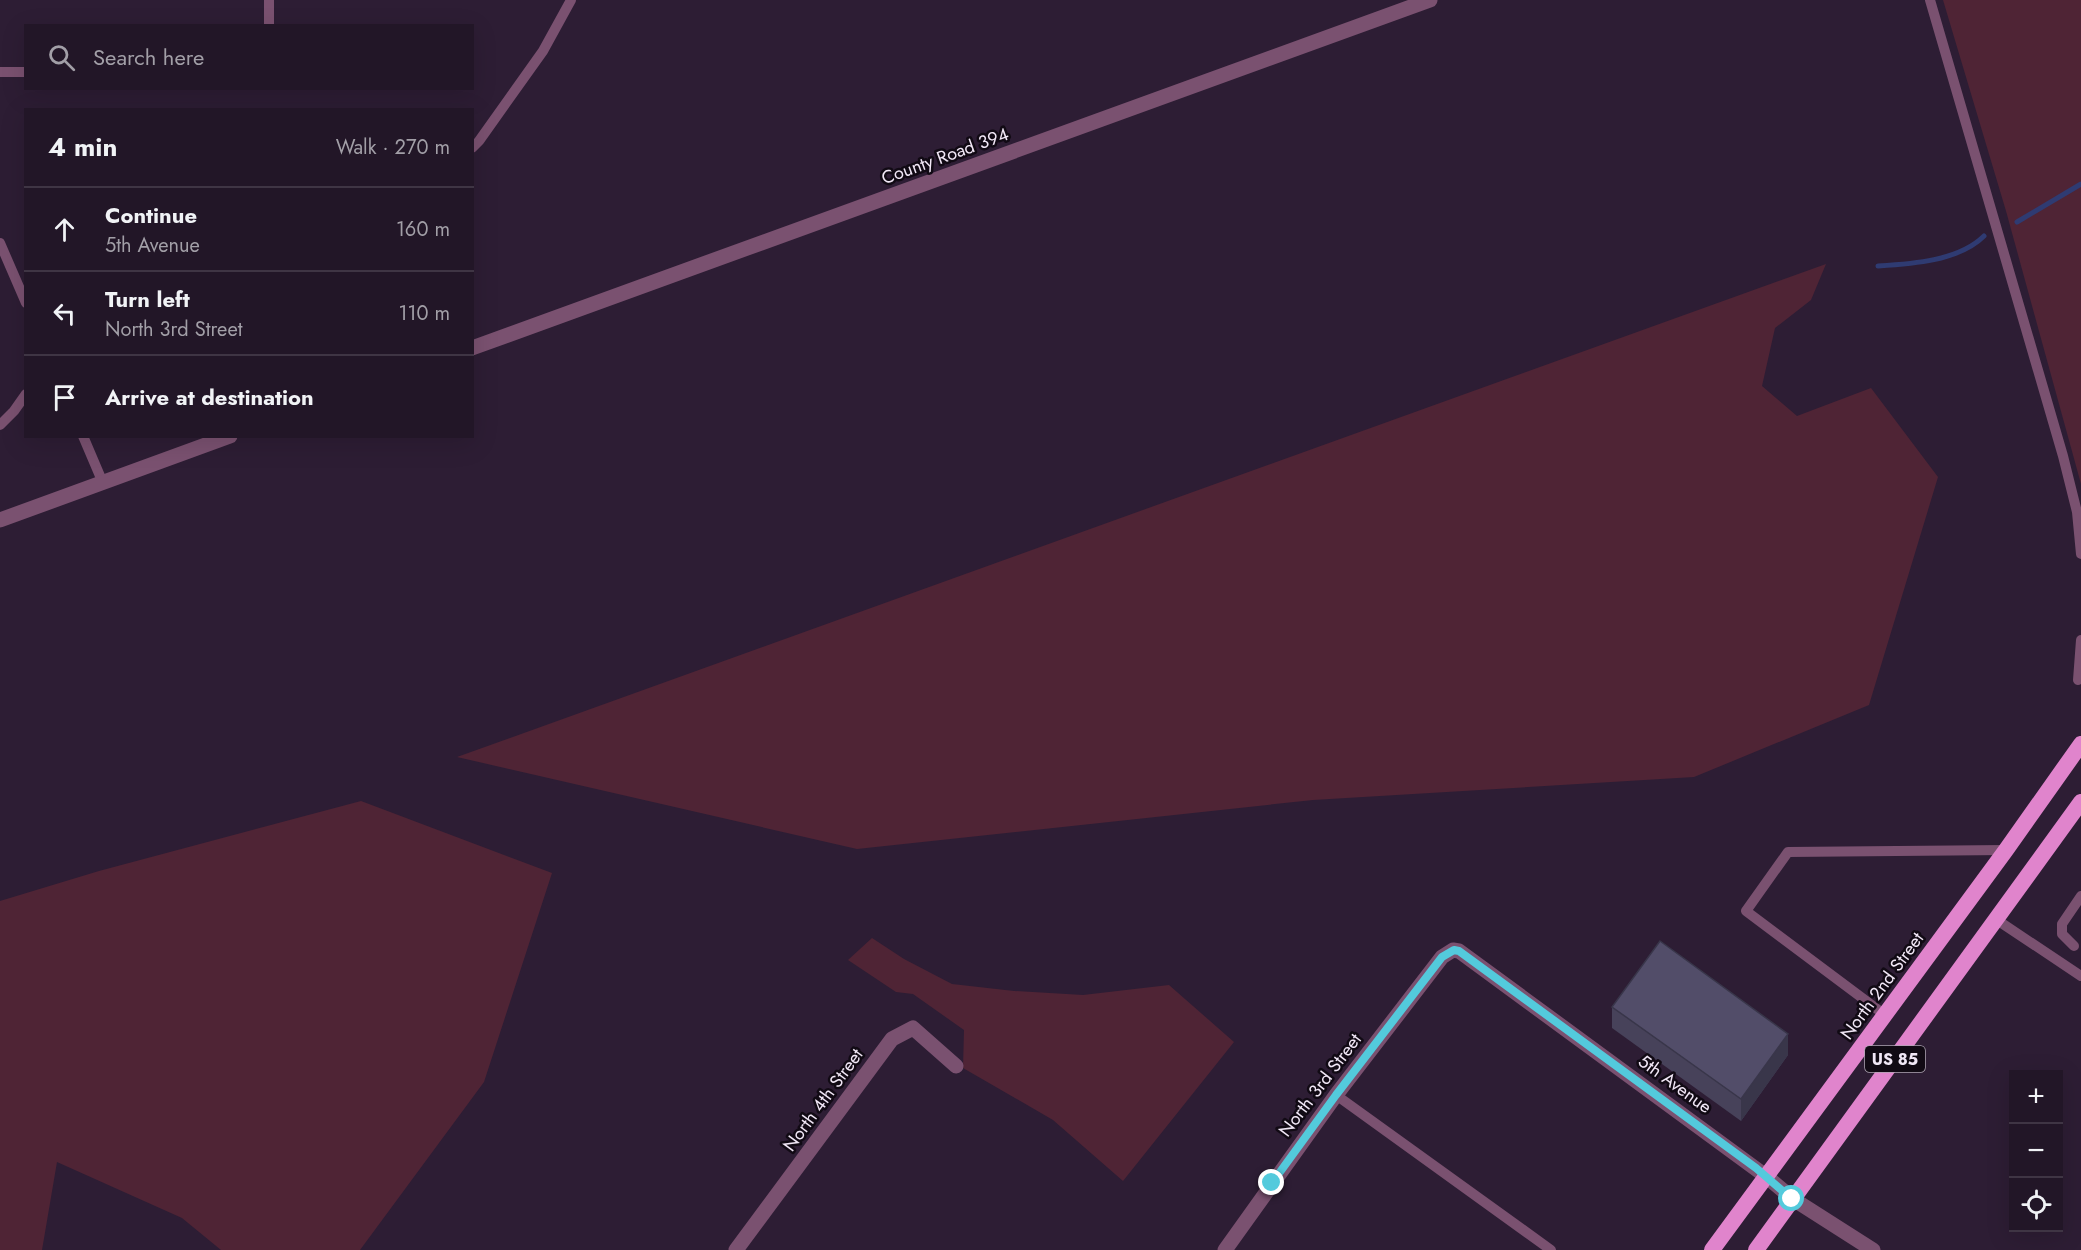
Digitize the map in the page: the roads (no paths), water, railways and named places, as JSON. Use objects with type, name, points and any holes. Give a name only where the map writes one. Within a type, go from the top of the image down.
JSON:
[{"type":"highway","name":"North 2nd Street","points":[[1713,1250],[2081,744]]},
{"type":"highway","name":"US 85","points":[[1756,1250],[2081,802]]},
{"type":"street","name":"County Road 394","points":[[474,347],[1430,0]]},
{"type":"street","points":[[0,520],[225,438]]},
{"type":"street","name":"5th Avenue","points":[[1454,950],[1459,951],[1767,1177],[1792,1199],[1873,1250]]},
{"type":"street","name":"North 3rd Street","points":[[1225,1250],[1336,1095],[1442,957],[1454,950]]},
{"type":"street","name":"North 4th Street","points":[[736,1250],[892,1039],[913,1028],[956,1066]]},
{"type":"lane","points":[[269,0],[269,24]]},
{"type":"lane","points":[[474,146],[543,51],[571,0]]},
{"type":"lane","points":[[1930,0],[2063,456],[2077,512],[2081,554]]},
{"type":"lane","points":[[0,72],[24,72]]},
{"type":"lane","points":[[0,243],[24,298]]},
{"type":"lane","points":[[0,426],[24,397]]},
{"type":"lane","points":[[84,438],[103,483]]},
{"type":"lane","points":[[2078,681],[2081,640]]},
{"type":"lane","points":[[1885,1015],[1746,911],[1788,852],[2006,850]]},
{"type":"lane","points":[[2074,946],[2062,934],[2062,924],[2081,896]]},
{"type":"lane","points":[[1997,920],[2081,976]]},
{"type":"lane","points":[[1336,1095],[1551,1250]]},
{"type":"waterway","points":[[2017,222],[2081,184]]},
{"type":"waterway","points":[[1878,266],[1934,260],[1962,251],[1984,236]]}]
